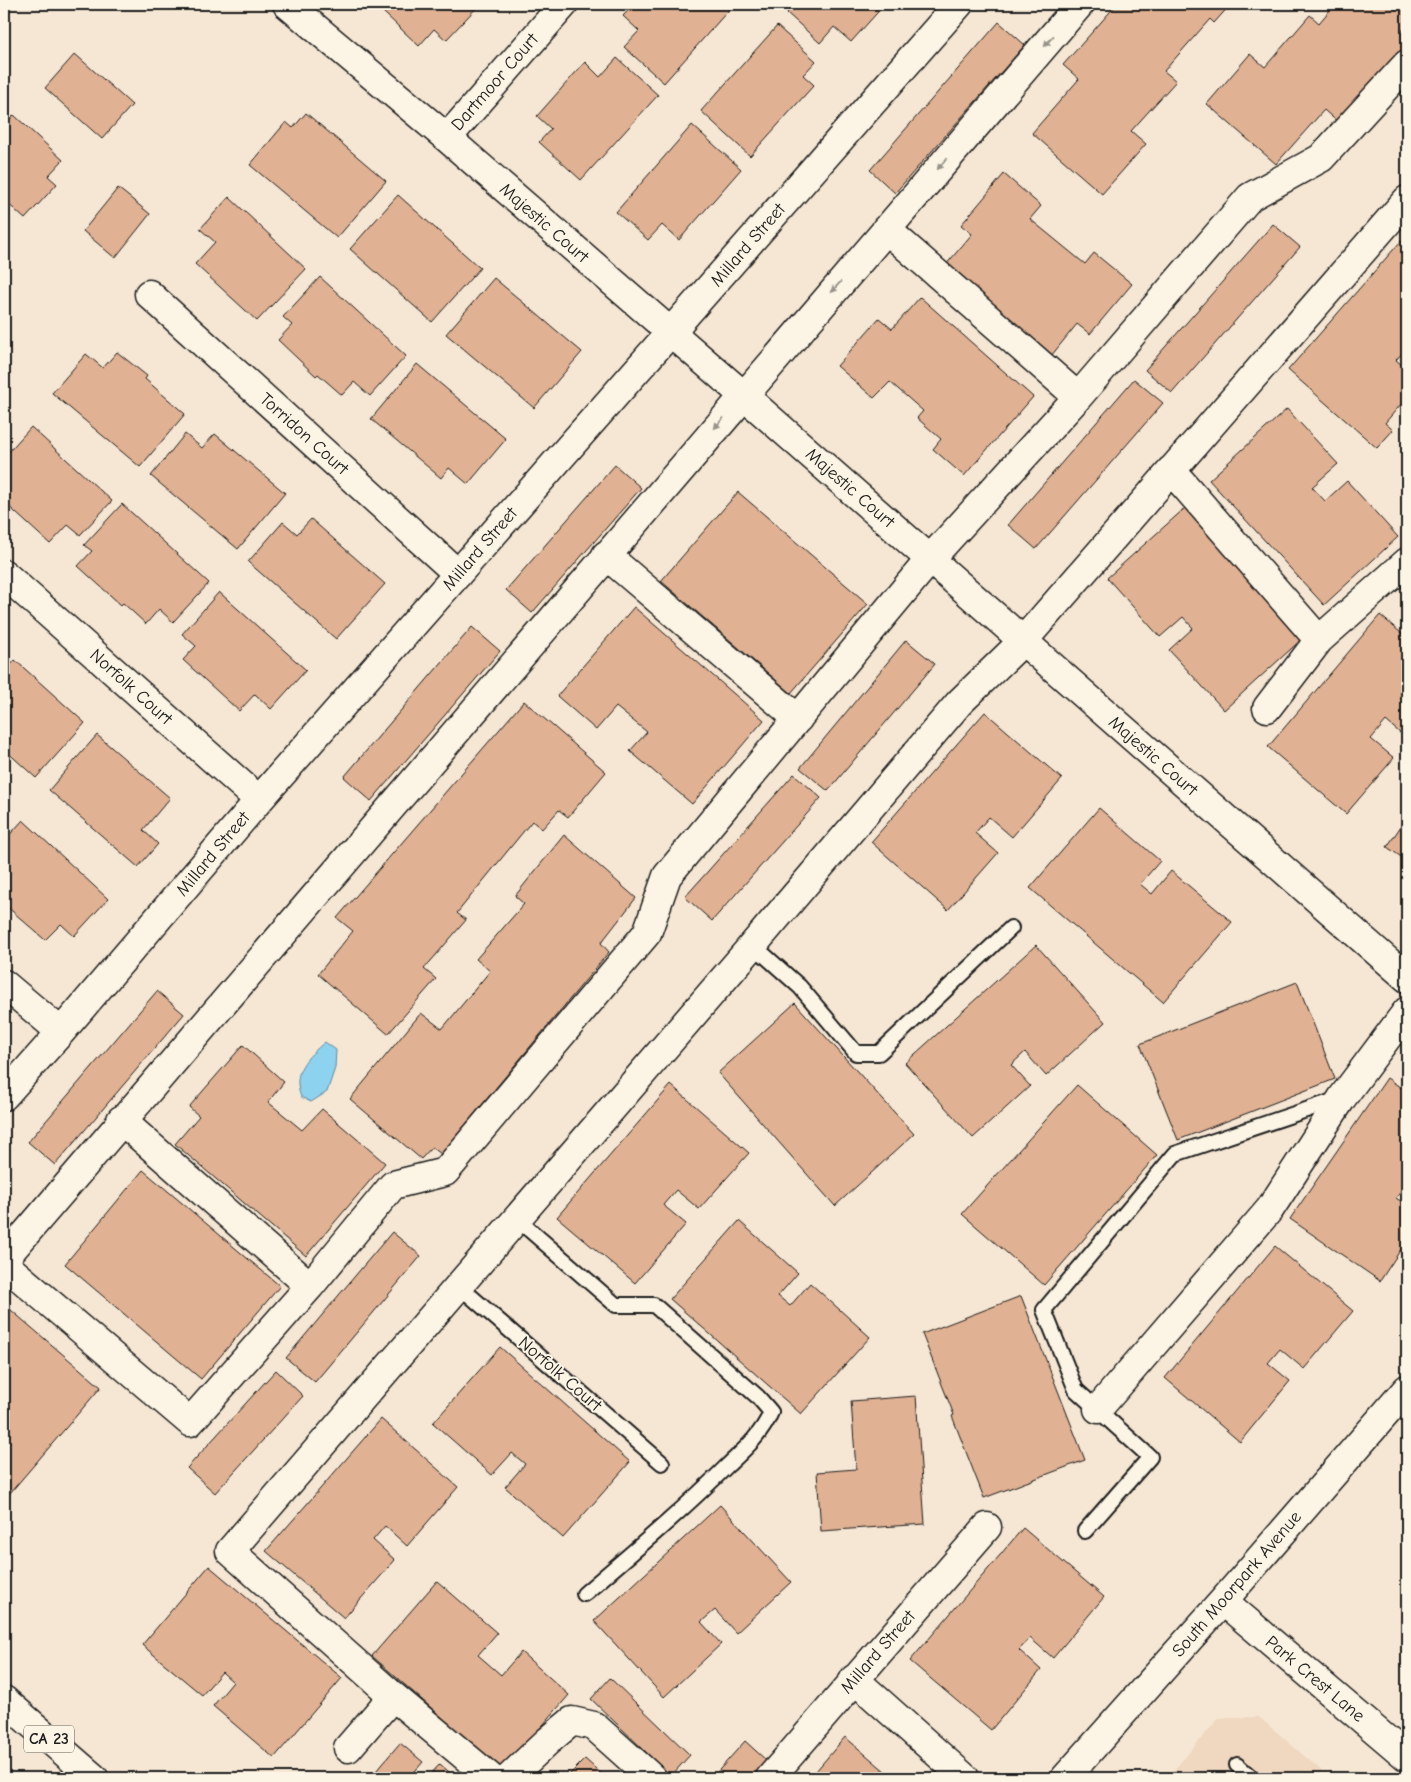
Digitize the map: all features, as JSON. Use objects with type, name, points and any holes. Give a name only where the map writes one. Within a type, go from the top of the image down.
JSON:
[{"type":"street","name":"Majestic Court","points":[[287,4],[446,138],[744,395],[1407,978]]},
{"type":"street","name":"Dartmoor Court","points":[[446,138],[564,4]]},
{"type":"street","name":"Millard Street","points":[[4,1096],[259,800],[959,4]]},
{"type":"street","points":[[4,1259],[121,1120],[1080,4]]},
{"type":"street","points":[[4,1264],[190,1422],[310,1286],[393,1185],[445,1172],[452,1165],[647,932],[667,876],[931,558],[1078,397],[1250,197],[1322,158],[1407,64]]},
{"type":"street","points":[[491,1778],[393,1696],[230,1551],[753,945],[959,703],[1023,641],[1407,200]]},
{"type":"street","points":[[886,229],[1078,397]]},
{"type":"street","name":"Torridon Court","points":[[149,294],[458,574]]},
{"type":"street","points":[[1171,470],[1319,640]]},
{"type":"street","points":[[606,555],[798,719]]},
{"type":"street","points":[[1267,708],[1319,640],[1407,562]]},
{"type":"street","name":"Norfolk Court","points":[[4,574],[259,800]]},
{"type":"street","points":[[4,984],[61,1032]]},
{"type":"street","points":[[1098,1409],[1270,1209],[1342,1098],[1407,1011]]},
{"type":"street","points":[[121,1120],[310,1286]]},
{"type":"street","name":"South Moorpark Avenue","points":[[1065,1778],[1407,1390]]},
{"type":"street","name":"Millard Street","points":[[770,1778],[987,1527]]},
{"type":"street","name":"Park Crest Lane","points":[[1223,1601],[1407,1757]]},
{"type":"street","points":[[854,1679],[965,1778]]},
{"type":"street","points":[[348,1748],[393,1696]]},
{"type":"street","name":"CA 23","points":[[4,1700],[94,1778]]},
{"type":"street","points":[[509,1778],[572,1720],[594,1726],[652,1778]]},
{"type":"lane","points":[[753,945],[800,987],[856,1053],[879,1052],[1011,928]]},
{"type":"lane","points":[[1085,1531],[1150,1457],[1076,1390],[1044,1310],[1175,1154],[1342,1098]]},
{"type":"lane","points":[[517,1219],[616,1305],[654,1305],[758,1397],[771,1412],[767,1423],[699,1494],[584,1594]]},
{"type":"lane","name":"Norfolk Court","points":[[459,1286],[662,1463]]},
{"type":"lane","points":[[1237,1765],[1252,1778]]},
{"type":"shaded area","points":[[1259,1717],[1330,1778],[1167,1778],[1219,1718]]},
{"type":"water","points":[[325,1042],[336,1050],[335,1068],[327,1092],[311,1102],[301,1097],[298,1088],[299,1073],[312,1053]]},
{"type":"building","points":[[387,4],[480,4],[446,40],[434,29],[419,46],[381,10]]},
{"type":"building","points":[[634,4],[734,4],[664,83],[624,47],[639,31],[623,16]]},
{"type":"building","points":[[795,4],[885,4],[851,42],[834,27],[820,43],[787,13]]},
{"type":"building","points":[[1117,4],[1231,4],[1214,23],[1210,19],[1164,71],[1176,81],[1131,131],[1146,144],[1102,194],[1032,133],[1079,79],[1063,65]]},
{"type":"building","points":[[1335,4],[1407,4],[1407,24],[1402,31],[1407,35],[1407,48],[1341,125],[1324,110],[1276,164],[1207,104],[1250,54],[1265,67],[1310,15],[1319,23]]},
{"type":"building","points":[[999,22],[1025,45],[895,193],[870,170]]},
{"type":"building","points":[[777,26],[816,61],[803,75],[814,85],[750,156],[701,111]]},
{"type":"building","points":[[75,54],[132,105],[102,139],[45,88]]},
{"type":"building","points":[[617,58],[658,95],[581,180],[539,142],[551,129],[537,116],[585,62],[600,77]]},
{"type":"building","points":[[306,113],[386,181],[337,238],[250,165],[286,122],[293,128]]},
{"type":"building","points":[[14,115],[63,160],[48,176],[57,184],[25,219],[4,200],[4,126]]},
{"type":"building","points":[[692,125],[741,169],[679,240],[662,225],[648,240],[616,212]]},
{"type":"building","points":[[1004,174],[1041,206],[1030,219],[1085,264],[1094,253],[1132,284],[1090,334],[1077,324],[1051,356],[945,266],[972,234],[961,225]]},
{"type":"building","points":[[118,188],[150,214],[115,258],[83,231]]},
{"type":"building","points":[[398,195],[480,268],[432,322],[350,249]]},
{"type":"building","points":[[229,197],[306,269],[257,321],[195,264],[215,242],[200,229]]},
{"type":"building","points":[[1273,224],[1300,247],[1172,393],[1145,370]]},
{"type":"building","points":[[1401,241],[1407,247],[1407,348],[1396,360],[1407,369],[1407,397],[1385,423],[1393,430],[1377,448],[1288,370]]},
{"type":"building","points":[[320,277],[406,356],[370,396],[354,382],[342,395],[318,374],[316,376],[278,340],[292,325],[283,317]]},
{"type":"building","points":[[494,278],[582,352],[534,408],[446,334]]},
{"type":"building","points":[[920,297],[1033,397],[964,476],[933,449],[941,439],[917,418],[923,411],[890,382],[874,398],[837,366],[879,318],[892,329]]},
{"type":"building","points":[[117,352],[147,376],[145,379],[185,414],[140,467],[52,393],[86,354],[103,368]]},
{"type":"building","points":[[417,364],[506,439],[468,484],[449,468],[441,478],[371,419]]},
{"type":"building","points":[[1134,379],[1163,403],[1036,549],[1008,525]]},
{"type":"building","points":[[1287,409],[1338,464],[1312,487],[1325,501],[1347,481],[1398,537],[1324,605],[1209,480]]},
{"type":"building","points":[[31,427],[112,501],[80,535],[68,525],[50,544],[4,502],[4,457]]},
{"type":"building","points":[[185,434],[202,448],[215,434],[285,493],[238,549],[151,476]]},
{"type":"building","points":[[615,465],[641,488],[532,613],[506,590]]},
{"type":"building","points":[[738,492],[868,604],[791,693],[661,581]]},
{"type":"building","points":[[122,504],[209,583],[173,622],[159,609],[146,624],[123,603],[121,605],[78,566],[92,551],[84,545]]},
{"type":"building","points":[[1185,508],[1303,638],[1224,710],[1169,650],[1193,628],[1183,617],[1160,637],[1107,578]]},
{"type":"building","points":[[311,519],[385,584],[336,639],[248,562],[283,522],[297,534]]},
{"type":"building","points":[[219,592],[306,670],[271,709],[255,694],[239,711],[183,660],[196,646],[182,634]]},
{"type":"building","points":[[634,607],[764,720],[692,804],[630,751],[647,732],[616,707],[596,730],[557,696]]},
{"type":"building","points":[[1380,615],[1407,638],[1407,739],[1386,721],[1371,739],[1394,758],[1346,814],[1268,747]]},
{"type":"building","points":[[472,627],[500,651],[371,801],[344,777]]},
{"type":"building","points":[[906,640],[935,664],[828,791],[800,768]]},
{"type":"building","points":[[15,660],[85,723],[36,778],[4,749],[4,673]]},
{"type":"building","points":[[524,701],[606,772],[568,817],[559,810],[542,829],[532,821],[457,913],[466,920],[424,969],[436,979],[388,1034],[318,974],[353,931],[337,918]]},
{"type":"building","points":[[985,712],[1062,779],[1012,837],[989,817],[975,833],[998,853],[948,910],[871,842]]},
{"type":"building","points":[[97,735],[170,798],[143,830],[158,844],[138,867],[49,790]]},
{"type":"building","points":[[794,774],[821,798],[712,921],[685,897]]},
{"type":"building","points":[[4,807],[11,814],[4,822]]},
{"type":"building","points":[[1099,808],[1160,861],[1140,884],[1152,894],[1171,871],[1232,922],[1163,1002],[1030,888]]},
{"type":"building","points":[[1407,817],[1407,861],[1387,847]]},
{"type":"building","points":[[23,820],[108,899],[74,936],[61,924],[45,940],[4,904],[4,841]]},
{"type":"building","points":[[564,835],[636,898],[601,943],[609,952],[441,1154],[432,1147],[421,1159],[350,1099],[421,1013],[442,1029],[490,971],[476,959],[524,904],[515,896]]},
{"type":"building","points":[[1036,945],[1105,1022],[1046,1076],[1025,1052],[1011,1065],[1030,1086],[973,1138],[905,1063]]},
{"type":"building","points":[[1297,982],[1335,1079],[1178,1140],[1140,1044]]},
{"type":"building","points":[[157,991],[184,1014],[55,1165],[28,1142]]},
{"type":"building","points":[[795,1003],[914,1134],[835,1206],[718,1073]]},
{"type":"building","points":[[243,1045],[284,1082],[268,1102],[302,1130],[322,1109],[385,1163],[306,1256],[175,1144],[199,1116],[189,1107]]},
{"type":"building","points":[[1387,1078],[1407,1092],[1407,1183],[1396,1198],[1407,1205],[1407,1240],[1380,1281],[1290,1219]]},
{"type":"building","points":[[671,1085],[749,1153],[699,1209],[676,1190],[663,1205],[686,1224],[635,1283],[557,1217]]},
{"type":"building","points":[[1077,1085],[1157,1155],[1044,1285],[962,1214]]},
{"type":"building","points":[[143,1170],[280,1286],[201,1379],[65,1264]]},
{"type":"building","points":[[739,1221],[798,1273],[778,1296],[790,1306],[810,1283],[870,1337],[801,1414],[670,1299]]},
{"type":"building","points":[[392,1232],[421,1256],[315,1382],[286,1358]]},
{"type":"building","points":[[1275,1246],[1353,1311],[1304,1369],[1280,1349],[1268,1363],[1290,1381],[1240,1442],[1165,1378]]},
{"type":"building","points":[[1021,1296],[1085,1460],[984,1498],[922,1334]]},
{"type":"building","points":[[11,1310],[101,1387],[4,1500],[4,1319]]},
{"type":"building","points":[[500,1347],[630,1462],[563,1538],[505,1487],[525,1464],[512,1453],[492,1475],[433,1423]]},
{"type":"building","points":[[276,1370],[303,1396],[215,1493],[187,1468]]},
{"type":"building","points":[[916,1396],[925,1524],[821,1531],[817,1472],[856,1469],[851,1401]]},
{"type":"building","points":[[381,1419],[458,1487],[407,1546],[385,1526],[373,1540],[395,1560],[344,1618],[266,1551]]},
{"type":"building","points":[[720,1505],[791,1582],[736,1633],[715,1610],[701,1622],[721,1644],[664,1697],[594,1621]]},
{"type":"building","points":[[1023,1528],[1104,1597],[1053,1658],[1030,1638],[1019,1650],[1041,1670],[991,1730],[910,1661]]},
{"type":"building","points":[[209,1566],[342,1678],[274,1758],[213,1706],[233,1682],[222,1672],[202,1695],[142,1645]]},
{"type":"building","points":[[437,1581],[497,1633],[478,1655],[501,1675],[521,1652],[569,1695],[503,1771],[372,1656]]},
{"type":"building","points":[[610,1678],[690,1755],[671,1776],[591,1699]]},
{"type":"building","points":[[845,1737],[893,1778],[810,1778]]},
{"type":"building","points":[[745,1741],[767,1761],[752,1778],[712,1778]]},
{"type":"building","points":[[400,1743],[423,1762],[409,1778],[370,1778]]},
{"type":"building","points":[[585,1759],[606,1778],[566,1778]]},
{"type":"building","points":[[440,1764],[456,1778],[427,1778]]}]
